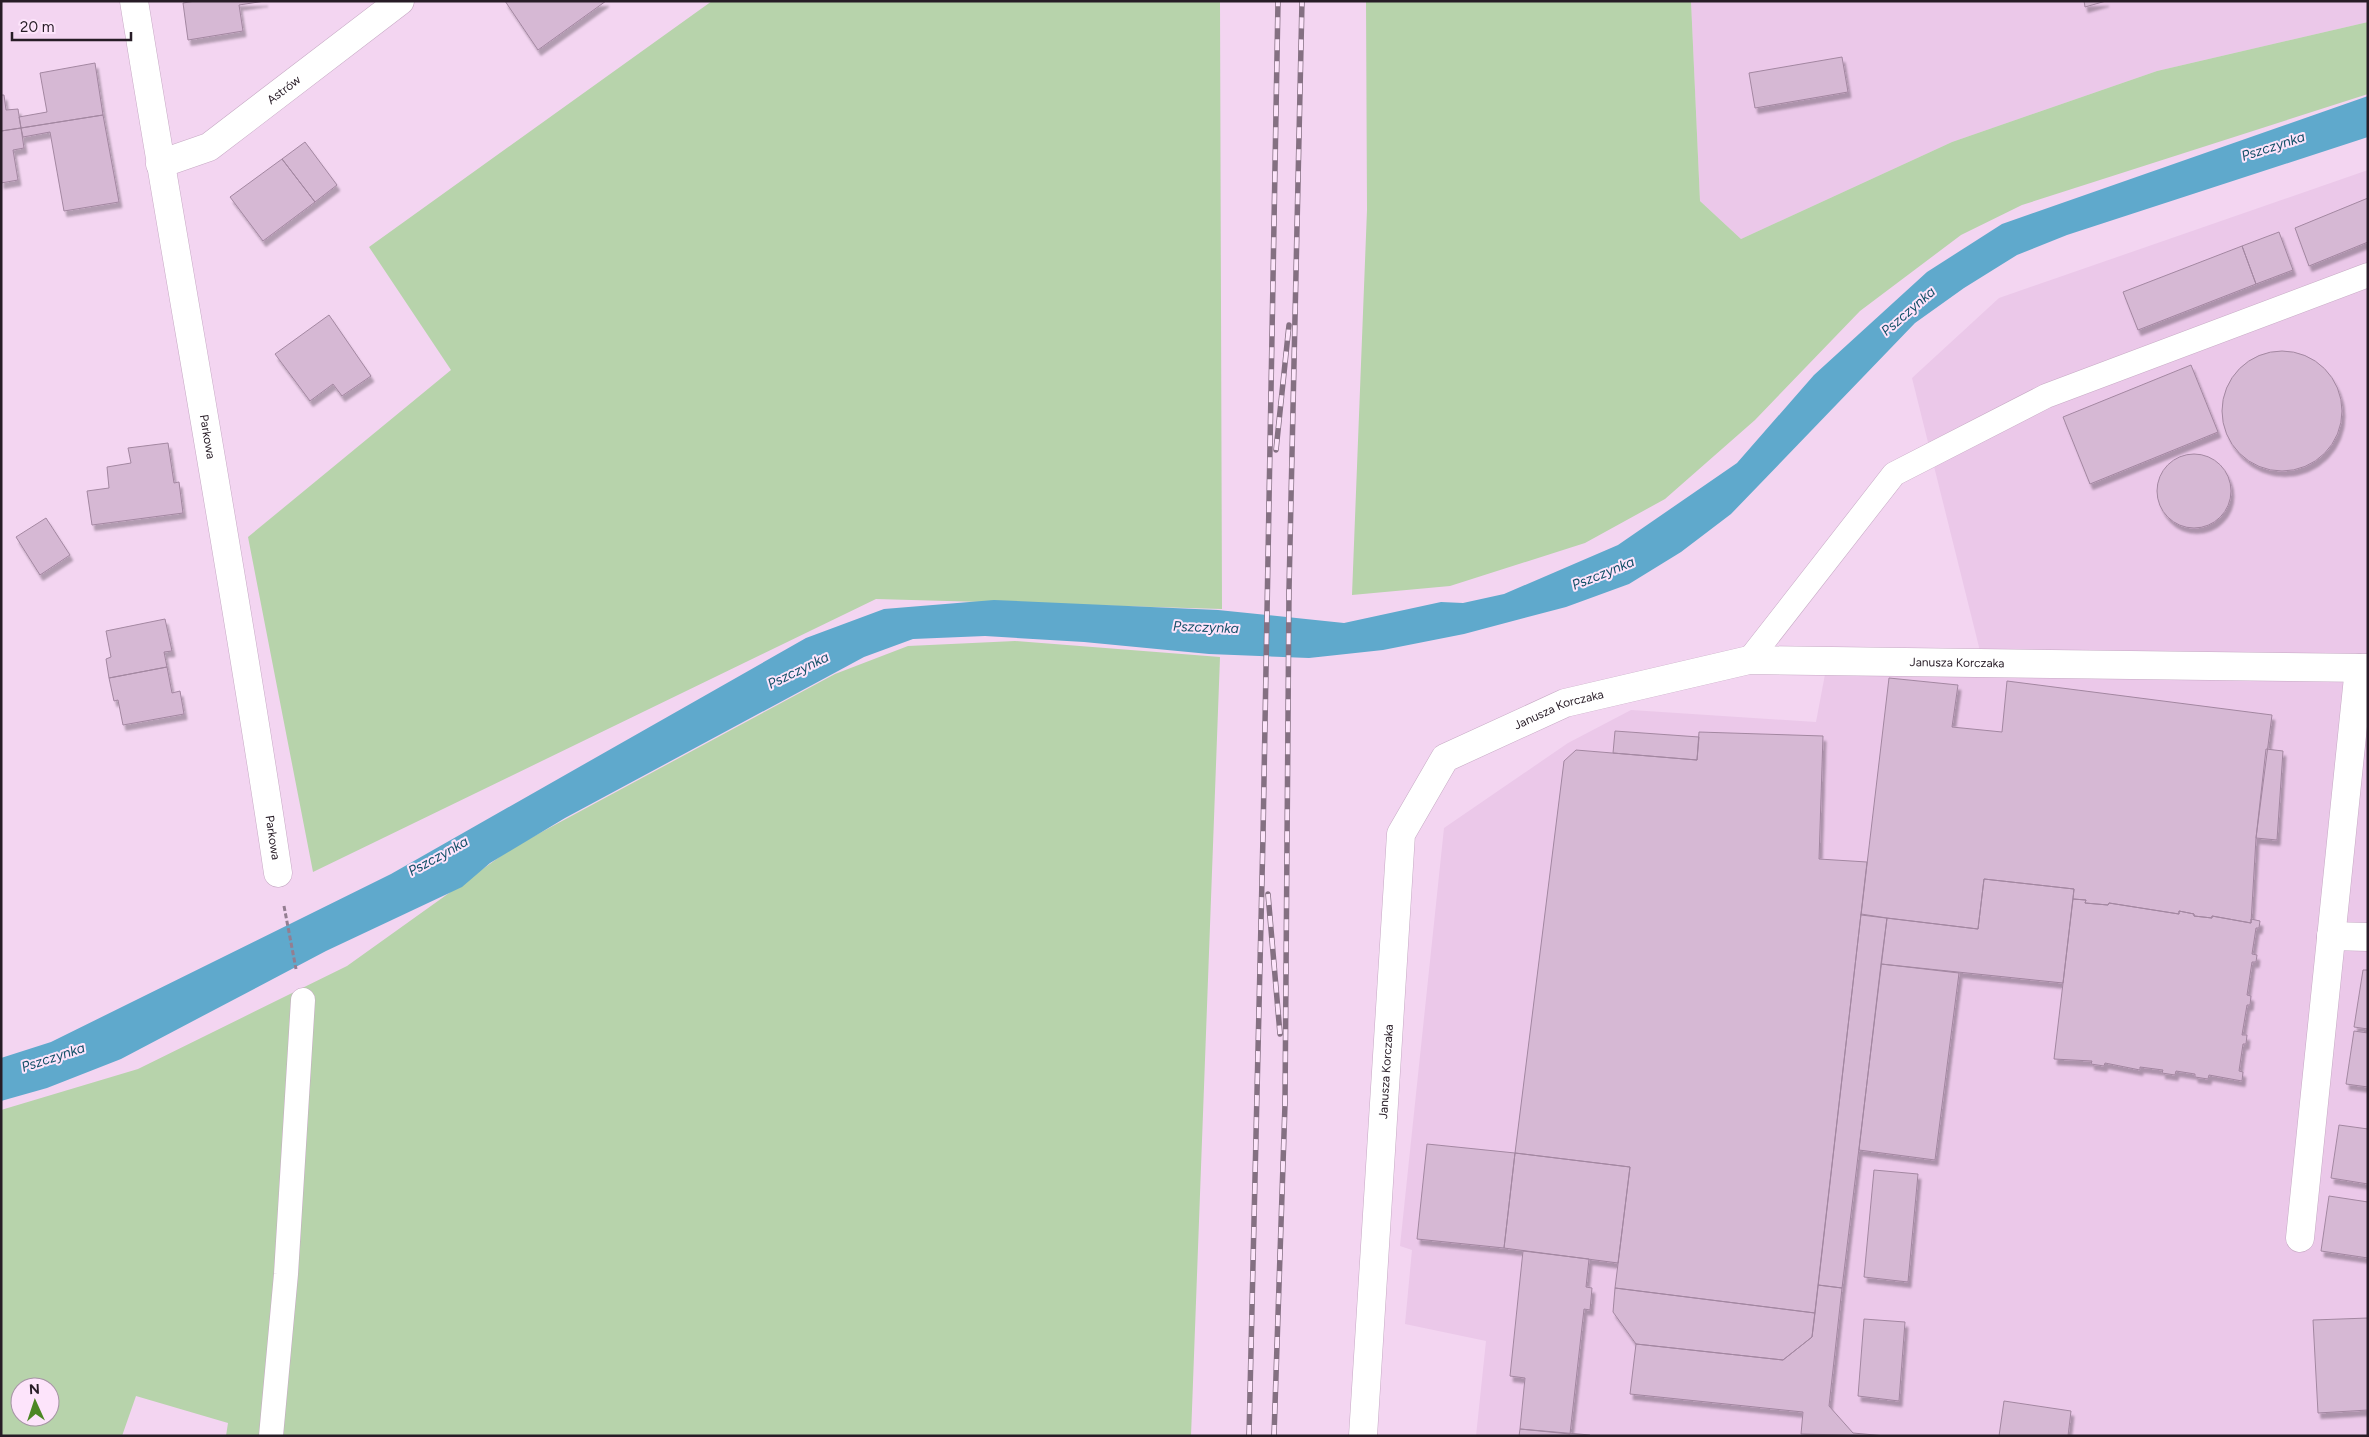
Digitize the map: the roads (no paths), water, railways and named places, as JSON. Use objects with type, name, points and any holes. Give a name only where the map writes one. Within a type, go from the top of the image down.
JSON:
[{"type":"street","name":"Parkowa","points":[[134,1],[160,164],[223,518],[278,874]]},
{"type":"street","name":"Astrów","points":[[160,164],[209,147],[400,1]]},
{"type":"street","name":"Janusza Korczaka","points":[[1363,1436],[1401,834],[1445,758],[1565,703],[1749,660],[2363,668]]},
{"type":"street","points":[[2300,1238],[2331,936],[2363,668]]},
{"type":"street","points":[[2331,936],[2368,938]]},
{"type":"lane","points":[[1749,660],[1894,474],[2046,396],[2368,275]]},
{"type":"lane","points":[[271,1436],[286,1274],[302,1000]]},
{"type":"water","name":"Pszczynka","points":[[2368,96],[2368,137],[2067,235],[2017,255],[1964,288],[1915,323],[1731,514],[1681,552],[1629,584],[1566,607],[1464,634],[1383,650],[1309,658],[1209,654],[1084,642],[985,636],[913,639],[864,657],[565,818],[490,863],[462,887],[326,951],[121,1059],[47,1088],[1,1101],[1,1058],[51,1042],[391,874],[806,638],[884,609],[994,600],[1218,610],[1344,623],[1441,602],[1463,603],[1504,594],[1618,545],[1737,463],[1814,375],[1927,272],[2002,224]]},
{"type":"railway","points":[[1249,1436],[1263,836],[1278,1]]},
{"type":"railway","points":[[1274,1436],[1285,1104],[1289,590],[1302,1]]},
{"type":"railway","points":[[1276,450],[1289,325]]},
{"type":"railway","points":[[1268,894],[1280,1034]]}]
